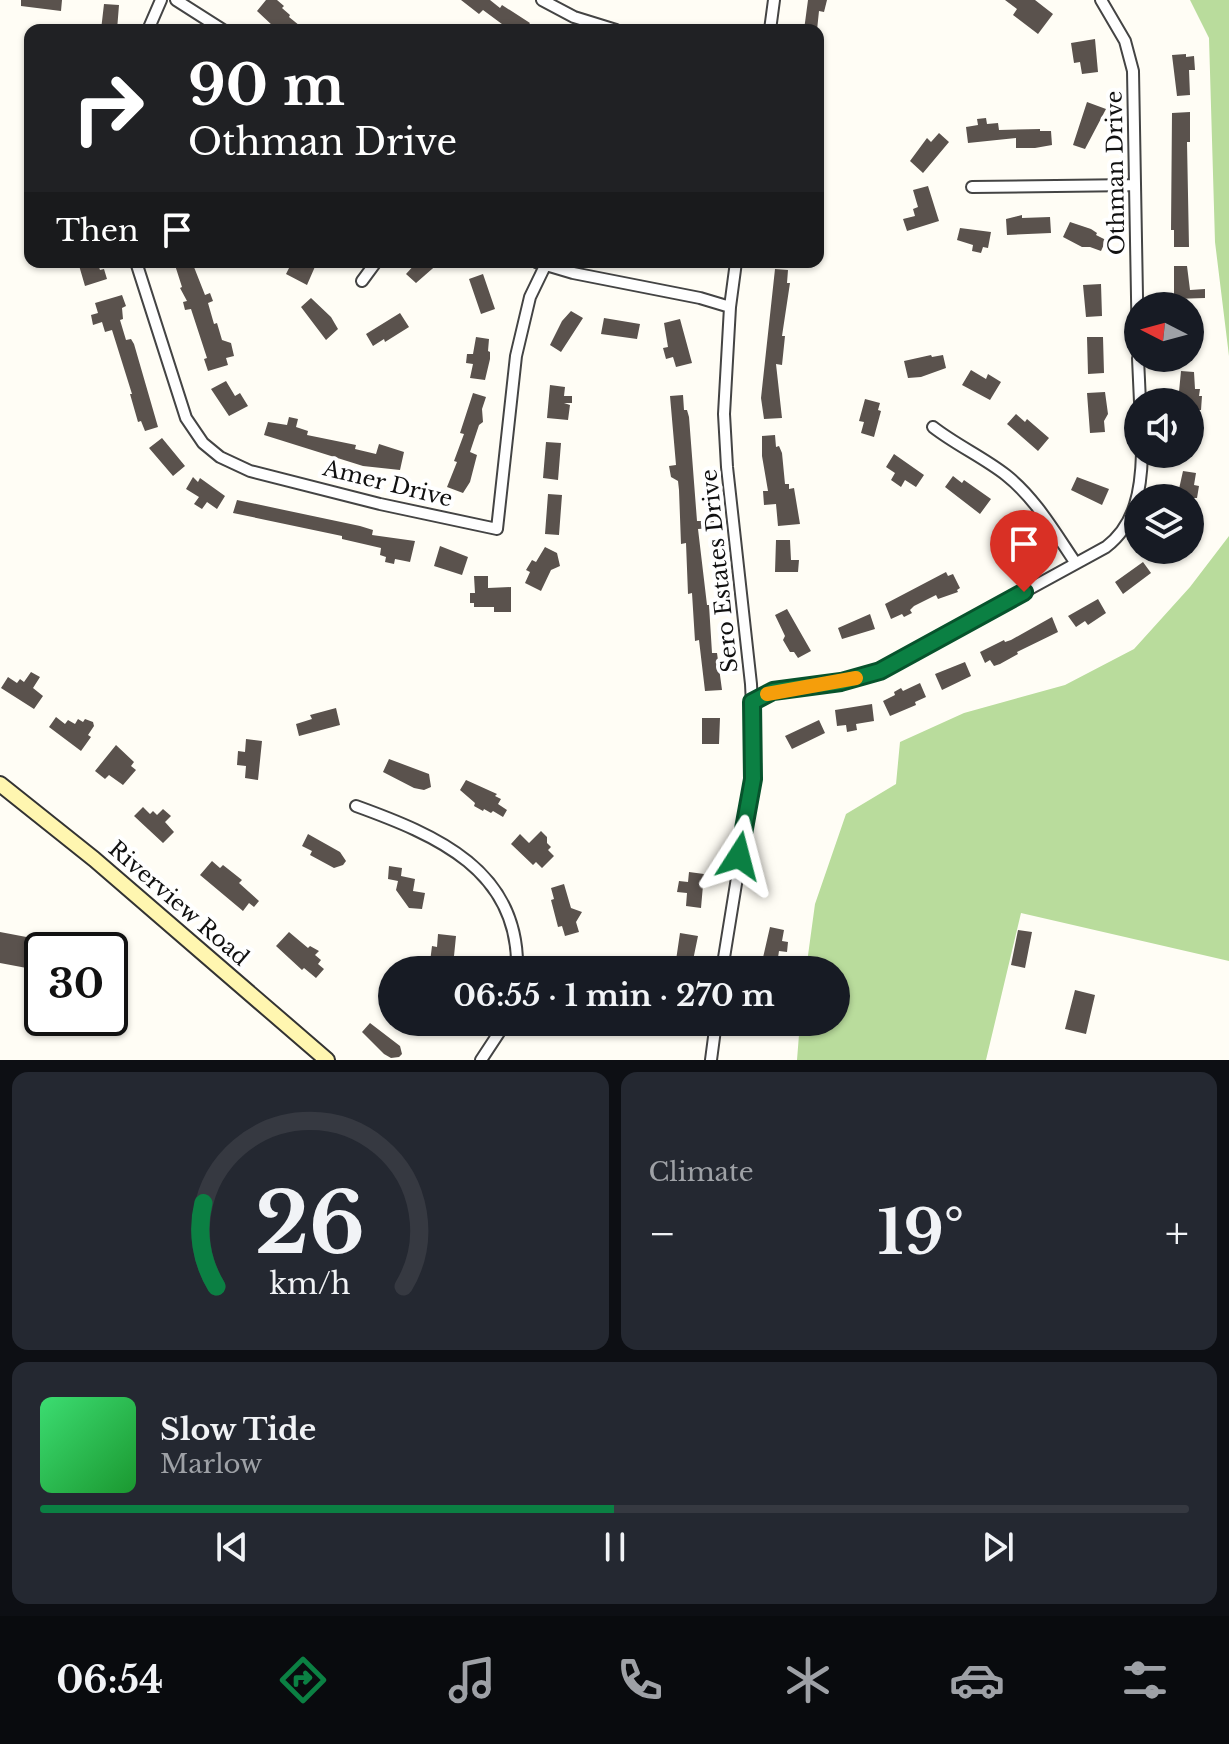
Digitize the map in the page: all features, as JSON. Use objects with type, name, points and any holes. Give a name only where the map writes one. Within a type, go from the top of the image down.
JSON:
[{"type":"street","points":[[151,24],[161,0]]},
{"type":"street","points":[[176,0],[214,24]]},
{"type":"street","points":[[542,0],[574,17],[597,24]]},
{"type":"street","points":[[771,24],[774,0]]},
{"type":"street","name":"Othman Drive","points":[[1101,0],[1125,41],[1133,71],[1137,292]]},
{"type":"street","points":[[972,187],[1135,185]]},
{"type":"street","name":"Amer Drive","points":[[138,268],[186,418],[203,443],[220,457],[250,471],[497,529],[516,356],[539,268]]},
{"type":"street","points":[[362,281],[372,268]]},
{"type":"street","points":[[559,268],[730,307]]},
{"type":"street","name":"Sero Estates Drive","points":[[724,956],[753,779],[752,702],[725,427],[725,377],[735,268]]},
{"type":"street","points":[[933,427],[1020,487],[1037,506],[1075,562]]},
{"type":"street","points":[[752,702],[773,691],[841,682],[880,671],[1110,543],[1127,524],[1140,489],[1141,468]]},
{"type":"street","name":"Riverview Road","points":[[0,784],[94,859],[327,1060]]},
{"type":"street","points":[[356,806],[442,843],[461,854],[486,877],[499,895],[511,924],[516,956]]},
{"type":"street","points":[[481,1060],[497,1036]]},
{"type":"street","points":[[711,1060],[714,1036]]},
{"type":"green space","points":[[1190,0],[1229,0],[1229,356],[1215,242],[1209,38]]},
{"type":"green space","points":[[1229,536],[1229,961],[1021,913],[986,1060],[797,1060],[799,1036],[850,1036],[850,956],[808,956],[815,904],[846,814],[896,784],[900,742],[964,713],[1065,685],[1134,649],[1190,587]]},
{"type":"building","points":[[21,0],[62,0],[61,11],[21,6]]},
{"type":"building","points":[[266,0],[277,0],[298,24],[271,24],[257,11]]},
{"type":"building","points":[[461,0],[490,0],[530,23],[502,24],[483,10],[479,14]]},
{"type":"building","points":[[808,0],[827,0],[824,12],[819,11],[818,24],[805,24]]},
{"type":"building","points":[[1005,0],[1035,0],[1053,14],[1038,34],[1013,15],[1017,9]]},
{"type":"building","points":[[104,4],[119,5],[117,24],[102,24]]},
{"type":"building","points":[[1095,39],[1098,72],[1082,74],[1080,62],[1074,63],[1071,43]]},
{"type":"building","points":[[1186,54],[1186,57],[1194,56],[1195,70],[1189,70],[1190,95],[1177,96],[1172,55]]},
{"type":"building","points":[[1087,102],[1106,109],[1085,149],[1073,145]]},
{"type":"building","points":[[1190,112],[1190,142],[1187,142],[1189,247],[1174,247],[1174,230],[1171,230],[1172,113]]},
{"type":"building","points":[[986,118],[987,124],[998,123],[999,130],[1051,131],[1052,145],[1016,148],[1016,138],[968,143],[966,127],[978,125],[977,119]]},
{"type":"building","points":[[939,133],[949,142],[923,173],[910,161],[927,138],[931,142]]},
{"type":"building","points":[[928,186],[939,221],[907,231],[903,219],[915,216],[913,209],[918,207],[913,190]]},
{"type":"building","points":[[1022,215],[1022,218],[1050,217],[1051,233],[1007,235],[1006,219]]},
{"type":"building","points":[[1070,222],[1091,229],[1106,240],[1101,251],[1082,247],[1063,237]]},
{"type":"building","points":[[960,228],[991,232],[988,248],[983,247],[981,253],[972,251],[973,245],[957,240]]},
{"type":"building","points":[[1174,266],[1187,266],[1190,290],[1205,289],[1205,298],[1204,292],[1174,292]]},
{"type":"building","points":[[80,268],[104,269],[107,279],[85,286]]},
{"type":"building","points":[[176,268],[194,268],[205,295],[210,293],[213,301],[208,303],[214,324],[217,323],[222,340],[231,343],[234,356],[226,358],[228,365],[208,371],[204,359],[207,358],[191,309],[185,310],[183,302],[187,301]]},
{"type":"building","points":[[289,268],[314,268],[307,285],[286,274]]},
{"type":"building","points":[[412,268],[433,268],[416,283],[406,274]]},
{"type":"building","points":[[775,269],[788,270],[787,283],[790,283],[782,336],[785,336],[782,365],[776,364],[782,418],[764,419],[761,398]]},
{"type":"building","points":[[483,274],[495,309],[481,314],[469,279]]},
{"type":"building","points":[[1101,284],[1102,316],[1086,317],[1083,285]]},
{"type":"building","points":[[122,295],[126,306],[122,308],[123,319],[120,320],[126,340],[131,339],[134,344],[158,427],[145,431],[141,421],[138,422],[112,330],[105,332],[102,322],[93,325],[91,315],[98,313],[95,303]]},
{"type":"building","points":[[311,298],[331,317],[338,329],[326,340],[301,307]]},
{"type":"building","points":[[571,311],[583,318],[561,352],[550,345],[562,321]]},
{"type":"building","points":[[400,313],[409,327],[373,346],[366,334]]},
{"type":"building","points":[[604,318],[640,324],[637,339],[601,334]]},
{"type":"building","points":[[680,319],[692,363],[676,367],[673,357],[666,359],[663,348],[668,347],[664,323]]},
{"type":"building","points":[[476,337],[489,339],[490,359],[485,380],[470,378],[473,364],[466,363],[467,354],[473,354]]},
{"type":"building","points":[[1087,337],[1103,337],[1104,373],[1088,374]]},
{"type":"building","points":[[943,355],[946,368],[908,378],[904,361]]},
{"type":"building","points":[[971,370],[986,379],[988,374],[1001,382],[990,400],[962,385]]},
{"type":"building","points":[[1181,372],[1194,372],[1195,388],[1179,388]]},
{"type":"building","points":[[226,381],[235,396],[240,393],[248,406],[229,416],[211,389]]},
{"type":"building","points":[[550,385],[565,387],[564,396],[572,396],[572,403],[564,403],[570,405],[568,420],[547,418]]},
{"type":"building","points":[[1105,392],[1108,414],[1104,421],[1105,432],[1090,433],[1087,393]]},
{"type":"building","points":[[473,393],[486,397],[482,409],[483,422],[479,425],[470,452],[477,455],[470,482],[463,493],[447,487],[457,462],[454,461],[464,434],[460,433]]},
{"type":"building","points":[[683,395],[684,410],[687,410],[689,417],[697,521],[714,521],[714,528],[698,529],[709,605],[712,653],[717,653],[722,690],[705,691],[699,640],[695,641],[692,593],[688,594],[686,543],[681,544],[678,481],[671,477],[669,466],[676,465],[670,396]]},
{"type":"building","points":[[865,399],[880,403],[874,437],[861,433],[864,422],[859,421]]},
{"type":"building","points":[[1016,414],[1025,422],[1027,419],[1049,438],[1038,451],[1007,424]]},
{"type":"building","points":[[289,417],[298,419],[296,427],[308,431],[307,435],[356,445],[355,449],[376,454],[379,444],[404,452],[400,470],[363,466],[264,435],[268,422],[287,425]]},
{"type":"building","points":[[775,435],[776,447],[779,446],[782,453],[785,484],[789,484],[789,489],[794,488],[800,524],[778,526],[776,504],[764,505],[763,491],[768,491],[762,436]]},
{"type":"building","points":[[162,438],[185,466],[173,476],[149,448]]},
{"type":"building","points":[[546,442],[561,443],[558,480],[543,478]]},
{"type":"building","points":[[894,454],[924,475],[916,487],[905,480],[901,487],[891,480],[895,473],[886,467]]},
{"type":"building","points":[[1183,471],[1196,473],[1194,484],[1180,484]]},
{"type":"building","points":[[953,476],[991,499],[980,514],[945,487]]},
{"type":"building","points":[[193,477],[198,482],[200,478],[225,496],[217,509],[207,502],[202,509],[194,504],[199,497],[186,489]]},
{"type":"building","points":[[1077,477],[1109,489],[1102,505],[1071,490]]},
{"type":"building","points":[[548,494],[562,495],[559,535],[545,534]]},
{"type":"building","points":[[237,500],[360,526],[373,530],[372,535],[415,541],[410,562],[395,559],[394,564],[385,562],[386,557],[380,555],[381,548],[342,539],[342,536],[233,513]]},
{"type":"building","points":[[1020,527],[1026,560],[1010,562],[1006,528]]},
{"type":"building","points":[[776,540],[790,540],[791,560],[799,560],[798,572],[775,572]]},
{"type":"building","points":[[440,546],[468,557],[462,575],[434,566]]},
{"type":"building","points":[[545,547],[557,553],[560,566],[551,570],[541,591],[525,583],[530,572],[526,570],[532,560],[536,562]]},
{"type":"building","points":[[1140,564],[1144,564],[1151,573],[1123,594],[1115,582]]},
{"type":"building","points":[[946,572],[948,576],[953,574],[960,588],[958,592],[938,599],[936,595],[914,606],[910,610],[912,613],[891,619],[885,604]]},
{"type":"building","points":[[474,576],[488,576],[488,588],[511,587],[511,612],[494,612],[494,607],[474,607],[474,603],[470,603],[470,593],[475,593]]},
{"type":"building","points":[[1098,599],[1106,613],[1088,625],[1085,621],[1076,627],[1068,616]]},
{"type":"building","points":[[787,609],[811,651],[798,658],[783,640],[785,636],[775,615]]},
{"type":"building","points":[[870,614],[875,629],[842,639],[838,628]]},
{"type":"building","points":[[1052,617],[1058,632],[1000,664],[994,666],[990,660],[985,663],[980,652],[1004,640],[1011,640]]},
{"type":"building","points":[[965,662],[971,676],[942,690],[935,674]]},
{"type":"building","points":[[31,672],[40,677],[33,688],[43,696],[34,709],[1,688],[8,677],[17,683],[20,679],[24,682]]},
{"type":"building","points":[[920,683],[926,697],[915,702],[916,705],[890,716],[883,701],[901,688],[903,691]]},
{"type":"building","points":[[872,704],[874,721],[856,724],[857,730],[847,732],[846,725],[837,726],[835,710]]},
{"type":"building","points":[[336,708],[340,725],[299,736],[296,724],[312,719],[310,715]]},
{"type":"building","points":[[56,717],[65,724],[68,720],[75,724],[78,719],[93,722],[88,735],[91,737],[81,751],[49,727]]},
{"type":"building","points":[[702,718],[720,718],[719,744],[702,744]]},
{"type":"building","points":[[819,720],[825,733],[792,749],[785,736]]},
{"type":"building","points":[[246,739],[262,741],[258,780],[245,778],[246,766],[237,765],[238,751],[245,752]]},
{"type":"building","points":[[116,745],[134,762],[131,766],[136,770],[123,785],[109,775],[105,779],[95,771]]},
{"type":"building","points":[[389,759],[429,774],[431,787],[424,790],[414,788],[383,772]]},
{"type":"building","points":[[466,780],[497,794],[495,796],[501,799],[498,804],[507,810],[503,817],[474,806],[475,803],[460,790]]},
{"type":"building","points":[[143,807],[150,814],[153,811],[157,815],[163,809],[171,816],[165,822],[174,832],[163,843],[134,816]]},
{"type":"building","points":[[541,831],[551,847],[548,850],[554,856],[542,868],[536,862],[533,865],[511,844],[520,834],[529,843]]},
{"type":"building","points":[[308,834],[340,852],[346,861],[343,865],[334,868],[310,855],[312,851],[302,846]]},
{"type":"building","points":[[212,861],[220,868],[223,865],[242,880],[239,883],[259,901],[254,907],[249,903],[243,911],[200,875]]},
{"type":"building","points":[[389,866],[402,868],[401,876],[415,879],[413,891],[425,893],[422,909],[409,908],[396,890],[398,881],[388,879]]},
{"type":"building","points":[[689,872],[704,874],[701,908],[686,906],[687,893],[677,892],[679,881],[688,882]]},
{"type":"building","points":[[564,884],[571,908],[582,912],[576,922],[579,932],[565,936],[562,926],[558,927],[551,900],[554,899],[551,888]]},
{"type":"building","points":[[770,927],[784,930],[782,941],[788,942],[787,952],[779,951],[778,956],[763,956]]},
{"type":"building","points":[[1018,930],[1032,932],[1025,968],[1011,965]]},
{"type":"building","points":[[0,932],[24,937],[24,968],[0,963]]},
{"type":"building","points":[[289,932],[308,948],[310,946],[319,951],[315,955],[324,969],[316,978],[304,968],[302,970],[276,946]]},
{"type":"building","points":[[680,933],[698,936],[694,956],[677,956]]},
{"type":"building","points":[[438,934],[456,936],[454,956],[431,956],[432,946],[437,947]]},
{"type":"building","points":[[1075,990],[1095,995],[1086,1034],[1065,1029]]},
{"type":"building","points":[[370,1023],[378,1029],[378,1036],[387,1036],[400,1046],[402,1054],[391,1058],[362,1032]]},
{"type":"slow traffic","points":[[767,694],[856,678]]},
{"type":"route","points":[[739,856],[753,779],[752,702],[773,691],[841,682],[880,671],[1024,592]]}]
